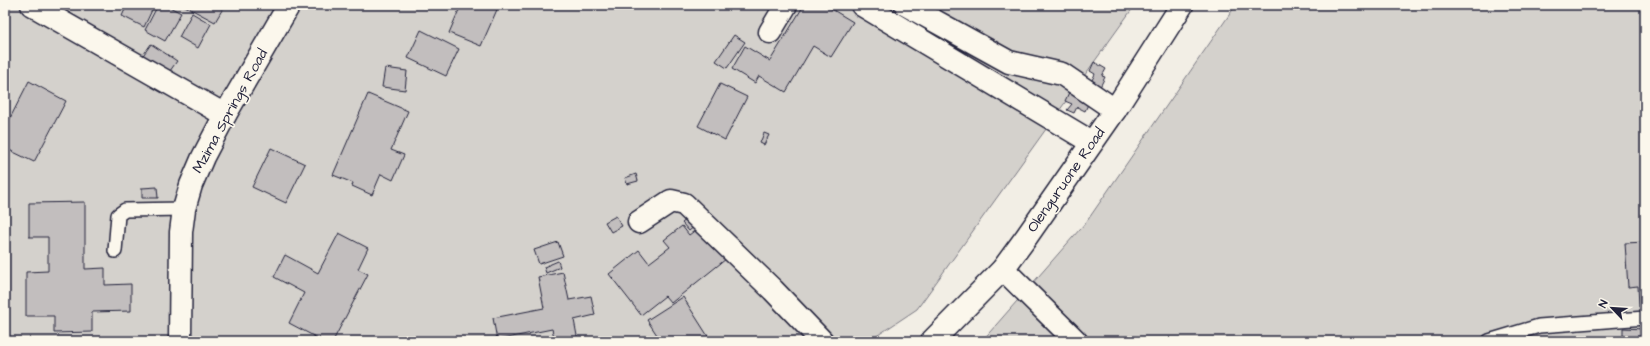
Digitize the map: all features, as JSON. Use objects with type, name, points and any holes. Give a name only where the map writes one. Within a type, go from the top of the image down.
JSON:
[{"type":"street","points":[[32,5],[225,115]]},
{"type":"street","name":"Mzima Springs Road","points":[[180,341],[181,232],[184,209],[191,185],[203,157],[225,115],[289,5]]},
{"type":"street","points":[[770,32],[786,5]]},
{"type":"street","points":[[862,5],[1091,142]]},
{"type":"street","points":[[906,5],[1009,62],[1062,74],[1115,110]]},
{"type":"street","name":"Olenguruone Road","points":[[932,341],[1003,268],[1115,110],[1182,5]]},
{"type":"street","points":[[639,222],[671,201],[684,204],[773,290],[822,341]]},
{"type":"street","points":[[1003,268],[1076,341]]},
{"type":"lane","points":[[115,251],[118,215],[125,210],[184,209]]},
{"type":"lane","points":[[1489,341],[1539,326],[1645,318]]},
{"type":"shaded area","points":[[5,5],[1135,5],[917,309],[869,341],[5,341]]},
{"type":"shaded area","points":[[1236,5],[1645,5],[1645,341],[982,341],[1087,221]]},
{"type":"building","points":[[127,5],[148,5],[153,8],[144,27],[122,16]]},
{"type":"building","points":[[158,5],[166,5],[181,13],[165,41],[145,30]]},
{"type":"building","points":[[183,5],[225,5],[215,22]]},
{"type":"building","points":[[461,5],[499,5],[481,46],[449,33]]},
{"type":"building","points":[[804,5],[825,5],[853,22],[831,57],[813,46],[786,92],[759,76],[755,83],[732,69],[745,46],[770,61]]},
{"type":"building","points":[[192,13],[211,24],[198,48],[179,37]]},
{"type":"building","points":[[421,30],[459,49],[446,76],[408,58]]},
{"type":"building","points":[[734,35],[745,42],[727,68],[716,61]]},
{"type":"building","points":[[151,44],[177,61],[165,78],[139,61]]},
{"type":"building","points":[[1094,62],[1106,69],[1102,76],[1105,77],[1100,87],[1091,82],[1095,74],[1090,71]]},
{"type":"building","points":[[385,68],[407,71],[405,90],[382,87]]},
{"type":"building","points":[[29,81],[66,101],[34,162],[5,148],[5,128]]},
{"type":"building","points":[[720,84],[747,97],[725,140],[698,126]]},
{"type":"building","points":[[1070,90],[1090,100],[1085,111],[1077,107],[1074,113],[1067,110],[1072,104],[1065,101]]},
{"type":"building","points":[[368,94],[408,111],[391,150],[404,155],[393,180],[381,174],[372,195],[352,186],[353,183],[333,175]]},
{"type":"building","points":[[764,133],[769,135],[764,145],[760,143]]},
{"type":"building","points":[[271,148],[305,164],[286,203],[252,187]]},
{"type":"building","points":[[636,174],[638,181],[627,184],[625,178]]},
{"type":"building","points":[[157,187],[158,198],[142,198],[142,188]]},
{"type":"building","points":[[85,202],[85,269],[105,268],[105,285],[131,284],[131,311],[92,312],[92,332],[54,333],[54,316],[26,316],[26,272],[48,271],[48,237],[29,237],[29,203]]},
{"type":"building","points":[[616,216],[622,226],[611,232],[605,222]]},
{"type":"building","points":[[688,218],[695,226],[689,231],[682,223]]},
{"type":"building","points":[[682,226],[689,235],[701,226],[726,259],[671,303],[665,296],[641,315],[609,274],[639,250],[649,263],[670,247],[664,240]]},
{"type":"building","points":[[339,233],[368,248],[358,269],[368,274],[333,341],[323,341],[289,323],[304,293],[274,277],[285,255],[318,273]]},
{"type":"building","points":[[558,242],[563,256],[539,264],[534,250]]},
{"type":"building","points":[[1645,242],[1645,307],[1639,307],[1638,286],[1628,287],[1625,243]]},
{"type":"building","points":[[558,261],[560,267],[546,273],[544,267]]},
{"type":"building","points":[[563,272],[569,300],[591,296],[595,315],[574,320],[578,341],[555,341],[552,329],[497,340],[493,318],[544,308],[538,277]]},
{"type":"building","points":[[683,297],[711,341],[661,341],[647,320]]},
{"type":"building","points":[[1623,328],[1644,329],[1645,341],[1623,341]]}]
